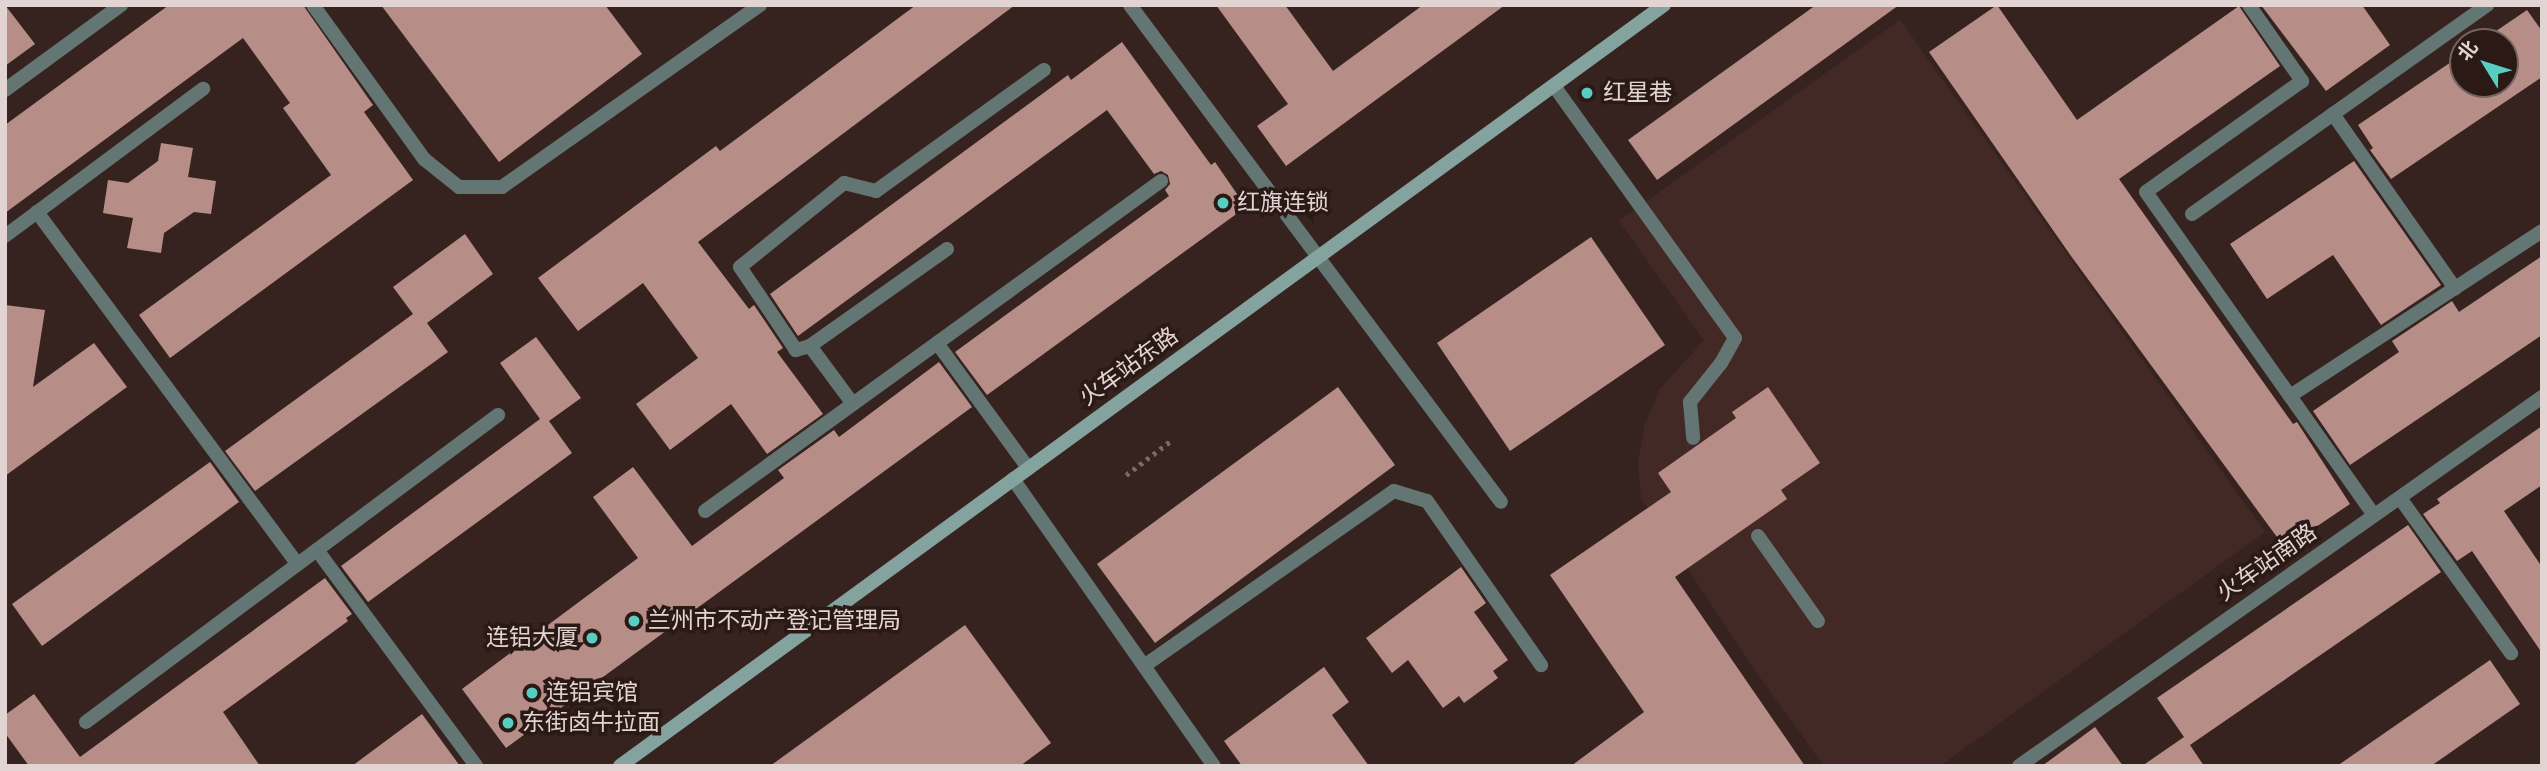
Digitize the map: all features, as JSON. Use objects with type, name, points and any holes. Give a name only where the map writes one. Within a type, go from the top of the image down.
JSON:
[{"type":"main road","name":"火车站东路","points":[[620,766],[1664,5]]},
{"type":"street","points":[[5,90],[104,10],[121,5]]},
{"type":"street","points":[[313,5],[424,159],[459,187],[502,187],[760,5]]},
{"type":"street","points":[[1130,5],[1501,502]]},
{"type":"street","points":[[2249,5],[2302,82],[2146,192],[2374,515]]},
{"type":"street","points":[[2192,215],[2487,5]]},
{"type":"street","points":[[947,249],[810,346],[796,350],[740,267],[844,183],[876,191],[1044,70]]},
{"type":"street","points":[[1554,86],[1735,338],[1721,363],[1690,402],[1693,438]]},
{"type":"street","points":[[5,236],[203,89]]},
{"type":"street","points":[[2333,114],[2455,288]]},
{"type":"street","points":[[705,511],[1161,181]]},
{"type":"street","points":[[37,212],[298,564]]},
{"type":"street","points":[[2290,396],[2542,231]]},
{"type":"street","points":[[937,343],[1028,468]]},
{"type":"street","points":[[810,346],[853,404]]},
{"type":"street","name":"火车站南路","points":[[2019,766],[2542,397]]},
{"type":"street","points":[[86,722],[498,415]]},
{"type":"street","points":[[1013,479],[1214,766]]},
{"type":"street","points":[[1144,666],[1394,491],[1427,501],[1541,665]]},
{"type":"street","points":[[2400,498],[2511,653]]},
{"type":"street","points":[[1758,536],[1818,621]]},
{"type":"street","points":[[317,550],[476,766]]},
{"type":"path","points":[[1126,475],[1172,440]]},
{"type":"shaded area","points":[[1900,20],[2265,532],[1940,766],[1824,766],[1752,666],[1641,498],[1638,461],[1645,424],[1660,389],[1704,340],[1619,221]]},
{"type":"building","points":[[5,5],[35,44],[5,66]]},
{"type":"building","points":[[169,5],[303,5],[373,105],[364,112],[413,180],[170,358],[139,315],[331,175],[283,108],[290,103],[243,38],[5,213],[5,125]]},
{"type":"building","points":[[381,5],[605,5],[642,54],[499,162]]},
{"type":"building","points":[[916,5],[1015,5],[698,242],[749,309],[754,305],[783,348],[777,352],[823,414],[767,454],[731,404],[670,450],[636,404],[698,358],[643,283],[578,331],[538,278],[716,146],[720,151]]},
{"type":"building","points":[[1216,5],[1285,5],[1333,71],[1423,5],[1505,5],[1286,166],[1257,126],[1288,104]]},
{"type":"building","points":[[1816,5],[1899,5],[1657,180],[1628,140]]},
{"type":"building","points":[[1997,5],[2077,120],[2239,6],[2280,66],[2119,179],[2293,424],[2297,422],[2350,504],[2285,548],[2071,256],[1929,52]]},
{"type":"building","points":[[2261,5],[2362,5],[2390,45],[2326,91]]},
{"type":"building","points":[[2527,10],[2542,31],[2542,77],[2519,93],[2519,28],[2501,28]]},
{"type":"building","points":[[1122,42],[1211,165],[1215,162],[1246,207],[987,395],[955,352],[1169,196],[1165,190],[1170,184],[1168,175],[1161,171],[1154,174],[1107,110],[798,336],[770,294],[1068,75],[1071,80]]},
{"type":"building","points":[[2449,63],[2449,98],[2511,98],[2391,179],[2370,150],[2373,148],[2358,125]]},
{"type":"building","points":[[161,143],[193,148],[188,177],[216,181],[211,214],[194,212],[164,233],[161,253],[127,248],[133,218],[103,213],[108,180],[128,183],[158,161]]},
{"type":"building","points":[[2354,161],[2441,285],[2381,325],[2333,255],[2267,299],[2230,244]]},
{"type":"building","points":[[465,234],[493,274],[427,323],[448,352],[255,491],[225,451],[413,314],[393,287]]},
{"type":"building","points":[[1591,237],[1665,345],[1510,451],[1437,343]]},
{"type":"building","points":[[2542,256],[2542,335],[2350,465],[2313,411],[2399,352],[2392,341],[2452,301],[2459,312]]},
{"type":"building","points":[[5,305],[45,310],[33,387],[94,343],[127,387],[5,476]]},
{"type":"building","points":[[536,337],[581,398],[549,421],[572,453],[368,602],[341,566],[540,419],[500,363]]},
{"type":"building","points":[[939,362],[972,407],[506,748],[462,689],[638,558],[593,497],[633,467],[692,546],[784,478],[778,470],[834,430],[839,437]]},
{"type":"building","points":[[1338,387],[1395,465],[1155,643],[1097,564]]},
{"type":"building","points":[[1768,387],[1820,463],[1781,490],[1787,499],[1675,577],[1805,766],[1571,766],[1644,712],[1550,575],[1671,492],[1658,473],[1736,418],[1732,412]]},
{"type":"building","points":[[2542,426],[2542,485],[2504,511],[2542,567],[2542,653],[2472,551],[2457,561],[2423,514],[2440,503],[2437,499]]},
{"type":"building","points":[[210,462],[239,502],[42,646],[12,604]]},
{"type":"building","points":[[2408,525],[2441,572],[2190,745],[2204,766],[2142,766],[2184,737],[2157,698]]},
{"type":"building","points":[[1461,567],[1486,603],[1474,612],[1508,660],[1493,671],[1498,678],[1464,703],[1459,696],[1443,708],[1408,660],[1392,673],[1366,638]]},
{"type":"building","points":[[325,578],[352,614],[346,618],[348,621],[223,712],[260,766],[29,766],[5,733],[5,715],[34,694],[80,757]]},
{"type":"building","points":[[965,625],[1051,743],[1020,766],[770,766]]},
{"type":"building","points":[[2490,660],[2520,704],[2431,766],[2337,766]]},
{"type":"building","points":[[1324,667],[1349,702],[1332,715],[1369,766],[1242,766],[1224,741]]},
{"type":"building","points":[[422,714],[460,766],[352,766]]},
{"type":"building","points":[[2095,727],[2123,766],[2042,766]]},
{"type":"place","name":"红星巷","points":[[1587,93]]},
{"type":"place","name":"红旗连锁","points":[[1223,203]]},
{"type":"place","name":"兰州市不动产登记管理局","points":[[634,621]]},
{"type":"place","name":"连铝大厦","points":[[592,638]]},
{"type":"place","name":"连铝宾馆","points":[[532,693]]},
{"type":"place","name":"东街卤牛拉面","points":[[508,723]]}]
